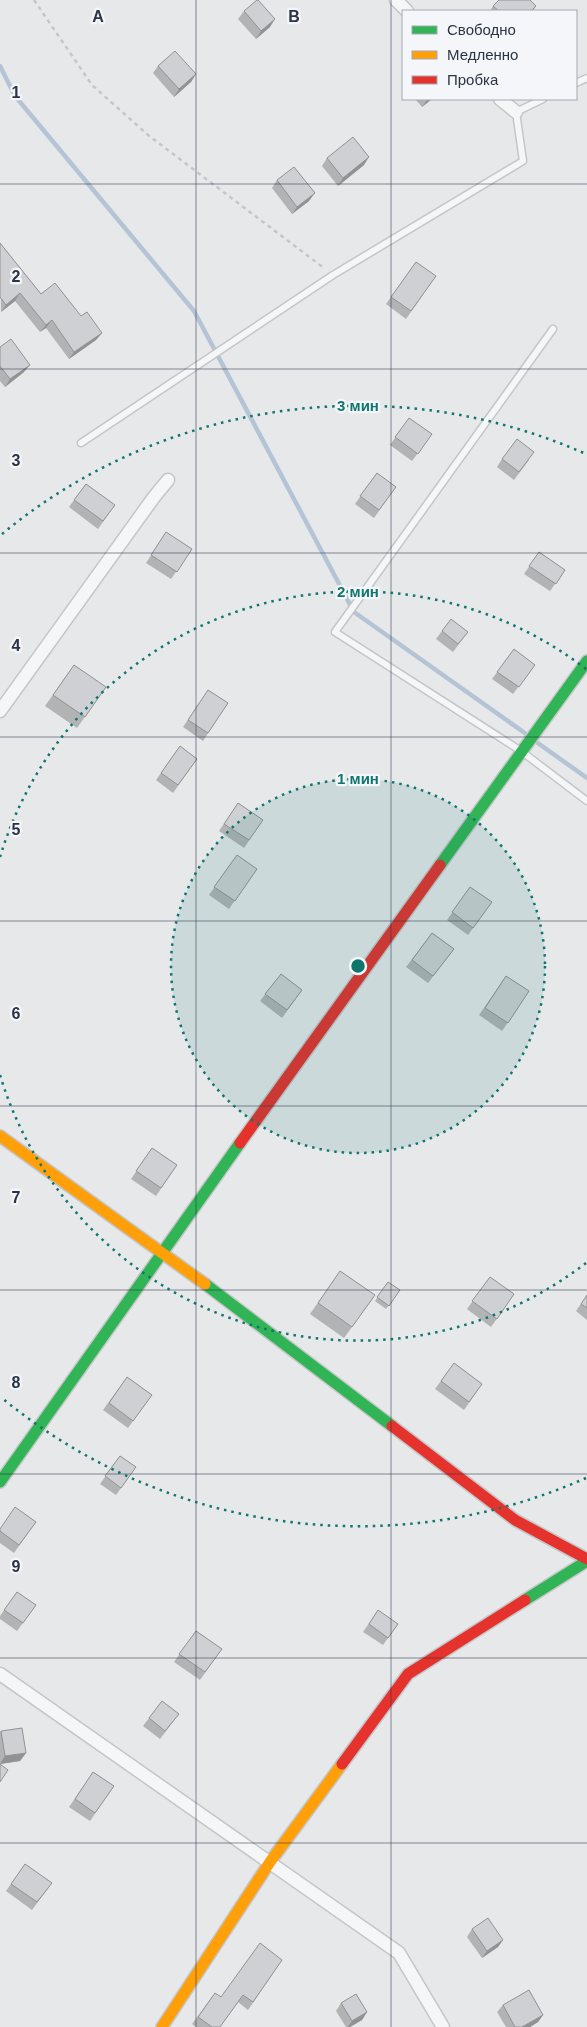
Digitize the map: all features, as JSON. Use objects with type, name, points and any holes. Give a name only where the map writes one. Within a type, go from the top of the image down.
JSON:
[{"type":"street","points":[[396,0],[406,10]]},
{"type":"street","points":[[501,100],[516,112]]},
{"type":"street","points":[[0,711],[168,480]]},
{"type":"street","points":[[0,1482],[162,1252],[587,660]]},
{"type":"street","points":[[0,1136],[162,1252],[515,1520],[587,1560],[408,1674],[270,1862],[162,2027]]},
{"type":"street","points":[[0,1674],[399,1953],[443,2027]]},
{"type":"lane","points":[[81,443],[333,275],[523,161],[516,112],[541,100]]},
{"type":"lane","points":[[553,329],[335,632],[521,752],[587,801]]},
{"type":"path","points":[[34,0],[92,85],[148,135],[333,275]]},
{"type":"building","points":[[257,0],[275,19],[261,31],[244,11]]},
{"type":"building","points":[[499,0],[530,0],[536,6],[532,10],[498,10],[493,6]]},
{"type":"building","points":[[175,51],[196,74],[179,89],[158,66]]},
{"type":"building","points":[[353,137],[369,157],[343,178],[327,158]]},
{"type":"building","points":[[294,167],[315,193],[297,207],[277,180]]},
{"type":"building","points":[[0,243],[41,294],[55,283],[81,316],[87,312],[102,333],[74,352],[52,320],[46,325],[20,293],[6,305],[0,297]]},
{"type":"building","points":[[416,262],[436,276],[411,311],[391,297]]},
{"type":"building","points":[[11,339],[30,365],[10,379],[0,366],[0,347]]},
{"type":"building","points":[[409,418],[432,434],[418,454],[395,437]]},
{"type":"building","points":[[517,439],[534,452],[519,472],[502,459]]},
{"type":"building","points":[[377,473],[396,487],[379,510],[360,496]]},
{"type":"building","points":[[86,484],[115,505],[103,521],[74,500]]},
{"type":"building","points":[[166,532],[192,549],[177,572],[151,555]]},
{"type":"building","points":[[539,552],[565,570],[556,584],[529,566]]},
{"type":"building","points":[[451,619],[468,632],[458,644],[442,631]]},
{"type":"building","points":[[514,649],[535,665],[519,687],[497,672]]},
{"type":"building","points":[[74,665],[106,687],[85,717],[53,695]]},
{"type":"building","points":[[208,690],[228,703],[208,733],[188,720]]},
{"type":"building","points":[[180,746],[197,759],[178,785],[161,773]]},
{"type":"building","points":[[238,803],[263,820],[249,840],[224,824]]},
{"type":"building","points":[[237,855],[257,869],[235,901],[214,887]]},
{"type":"building","points":[[470,887],[492,902],[473,928],[452,912]]},
{"type":"building","points":[[432,933],[454,949],[433,976],[412,960]]},
{"type":"building","points":[[281,974],[302,990],[287,1010],[265,994]]},
{"type":"building","points":[[506,976],[529,991],[508,1023],[485,1008]]},
{"type":"building","points":[[152,1148],[177,1165],[161,1188],[136,1171]]},
{"type":"building","points":[[340,1271],[375,1295],[352,1327],[318,1303]]},
{"type":"building","points":[[490,1277],[514,1294],[497,1319],[472,1301]]},
{"type":"building","points":[[388,1282],[400,1290],[389,1306],[377,1297]]},
{"type":"building","points":[[587,1295],[587,1308],[581,1304]]},
{"type":"building","points":[[454,1363],[482,1384],[469,1402],[441,1381]]},
{"type":"building","points":[[127,1377],[152,1395],[133,1421],[109,1403]]},
{"type":"building","points":[[120,1456],[136,1467],[121,1488],[105,1476]]},
{"type":"building","points":[[15,1507],[36,1522],[19,1545],[0,1531]]},
{"type":"building","points":[[17,1592],[36,1605],[23,1623],[4,1610]]},
{"type":"building","points":[[378,1610],[398,1624],[388,1638],[369,1624]]},
{"type":"building","points":[[196,1631],[222,1649],[205,1672],[179,1654]]},
{"type":"building","points":[[162,1701],[179,1714],[165,1731],[149,1718]]},
{"type":"building","points":[[22,1728],[26,1753],[5,1756],[1,1731]]},
{"type":"building","points":[[0,1764],[8,1770],[0,1782]]},
{"type":"building","points":[[93,1772],[114,1786],[95,1813],[75,1799]]},
{"type":"building","points":[[25,1864],[52,1883],[37,1902],[11,1884]]},
{"type":"building","points":[[488,1918],[503,1940],[487,1951],[472,1929]]},
{"type":"building","points":[[260,1943],[282,1960],[253,2002],[243,1995],[220,2027],[212,2027],[198,2017],[215,1993],[221,1997]]},
{"type":"building","points":[[529,1990],[543,2015],[522,2027],[515,2027],[503,2005]]},
{"type":"building","points":[[356,1994],[367,2012],[352,2021],[341,2003]]},
{"type":"waterway","points":[[0,66],[15,96],[194,311],[354,612],[529,736]]},
{"type":"waterway","points":[[535,741],[587,778]]},
{"type":"traffic: fast","points":[[440,865],[587,661]]},
{"type":"traffic: fast","points":[[0,1482],[240,1143]]},
{"type":"traffic: fast","points":[[205,1284],[392,1426]]},
{"type":"traffic: fast","points":[[525,1600],[587,1561]]},
{"type":"traffic: slow","points":[[0,1136],[205,1284]]},
{"type":"traffic: slow","points":[[162,2027],[270,1862],[342,1764]]},
{"type":"traffic: jam","points":[[240,1143],[440,865]]},
{"type":"traffic: jam","points":[[392,1426],[515,1520],[587,1559]]},
{"type":"traffic: jam","points":[[342,1764],[408,1674],[525,1600]]}]
